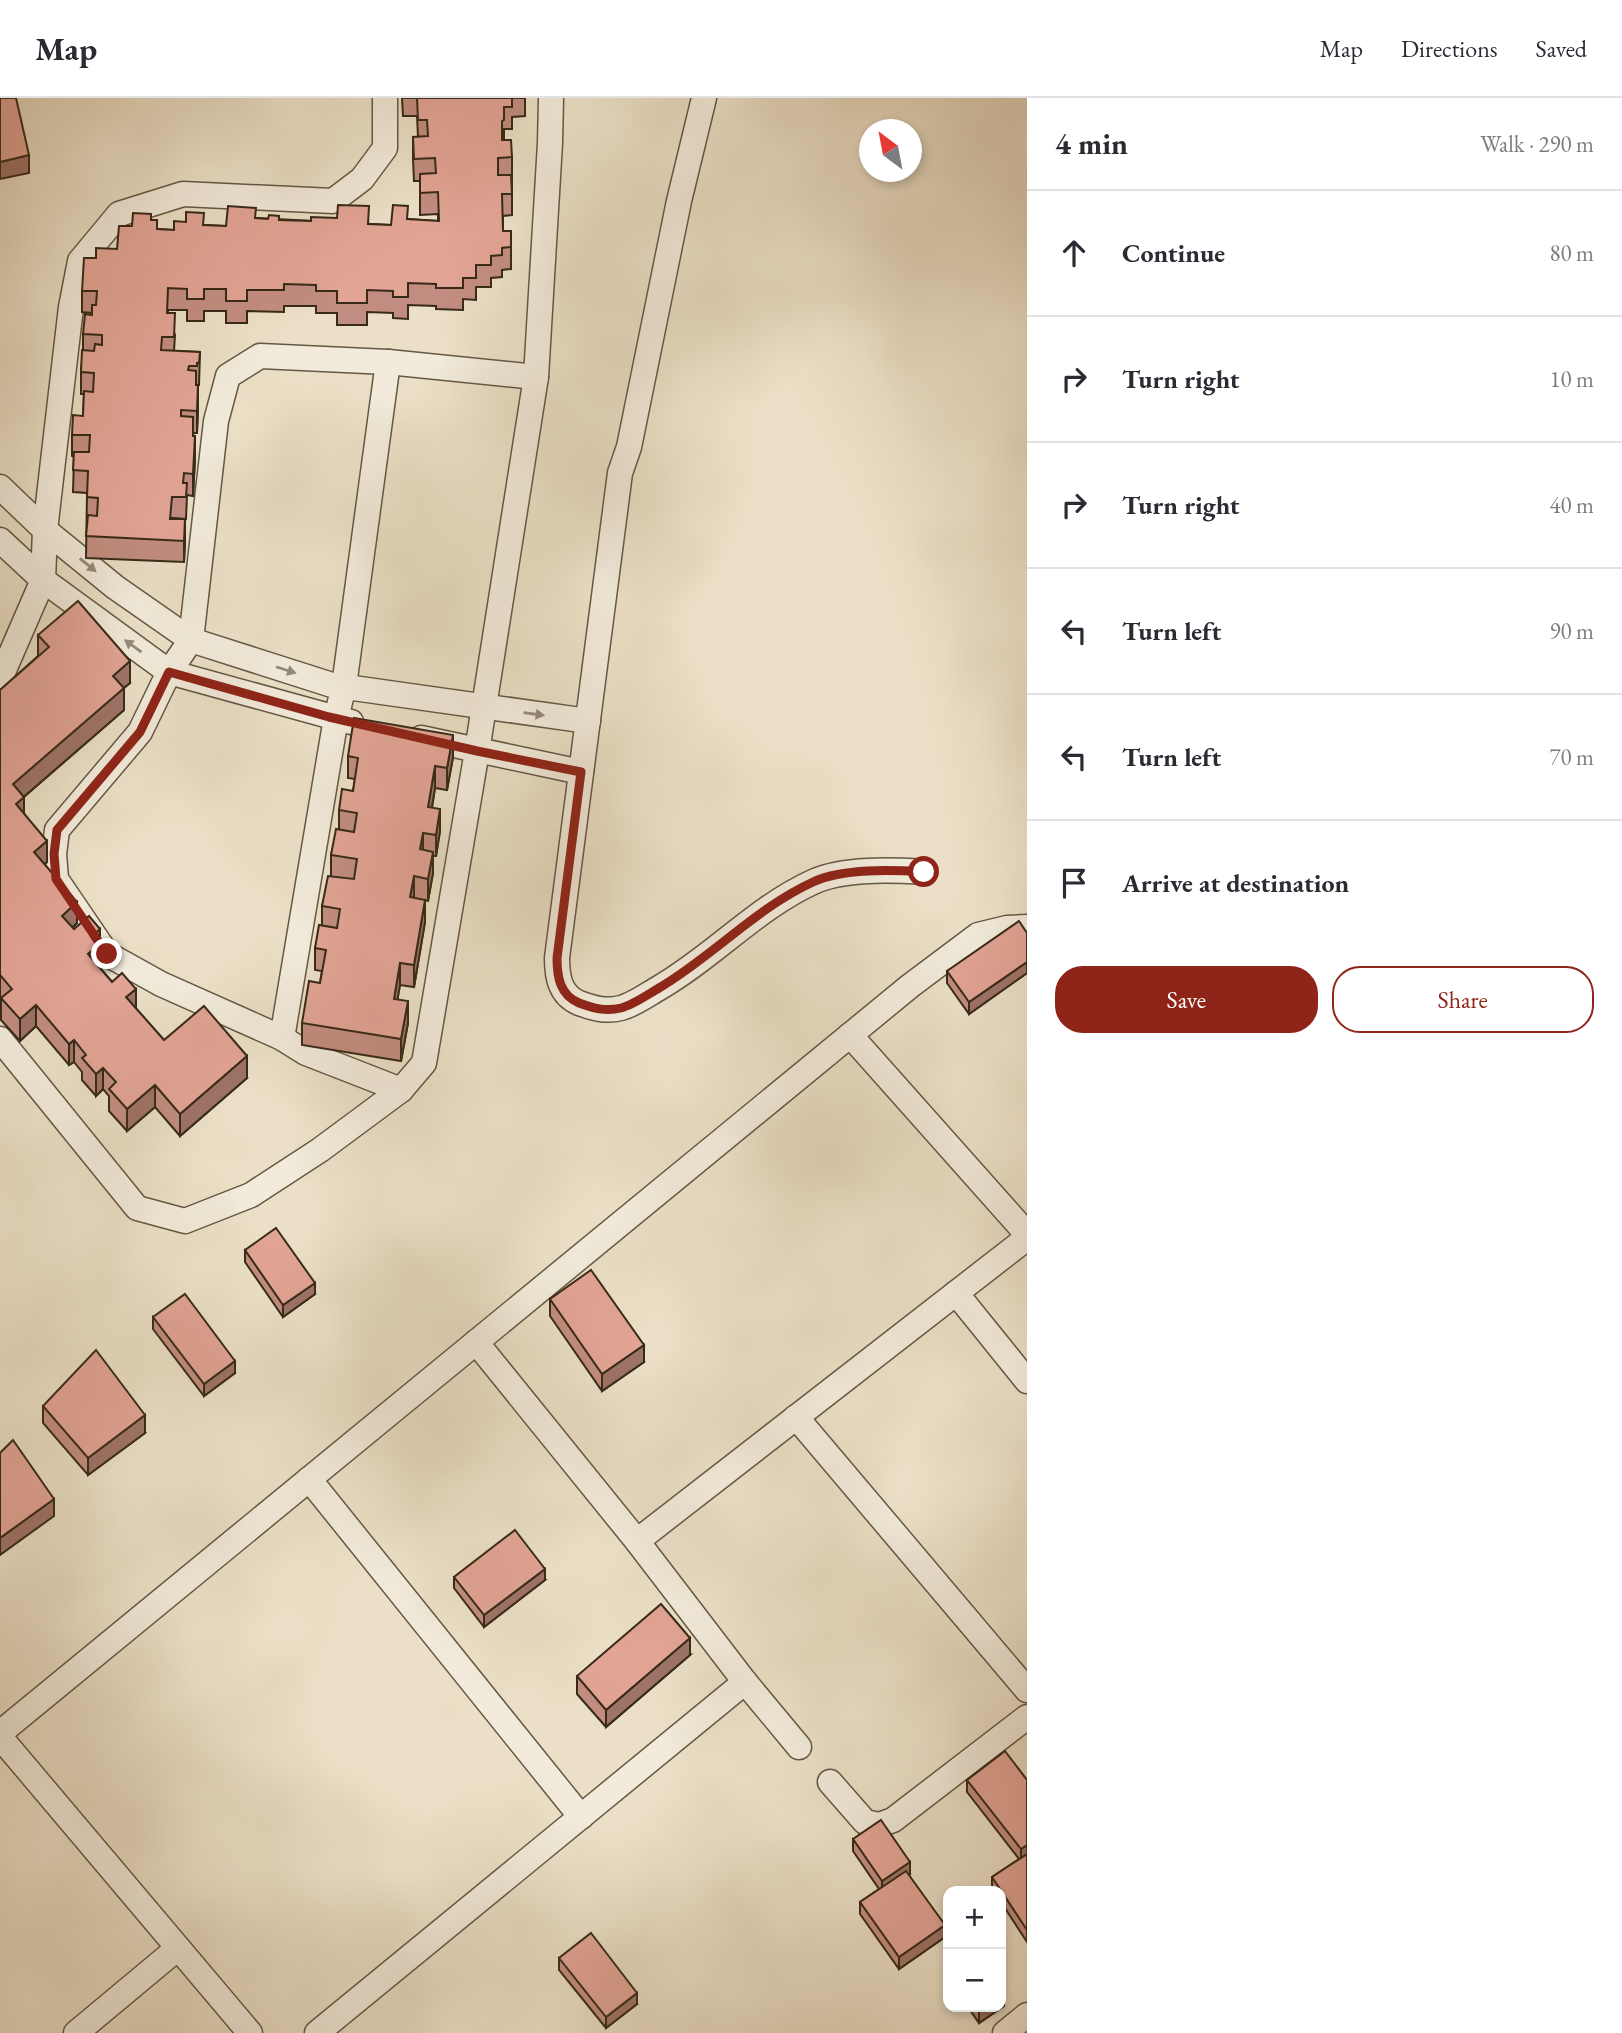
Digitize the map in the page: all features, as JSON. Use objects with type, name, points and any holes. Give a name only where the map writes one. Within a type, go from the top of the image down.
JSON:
[{"type":"street","points":[[0,679],[43,580],[45,530],[71,307],[80,261],[119,214],[183,194],[333,201],[362,179],[385,148],[386,98]]},
{"type":"street","points":[[0,1040],[137,1208],[185,1221],[251,1195],[320,1150],[401,1090],[424,1063],[536,377],[551,98]]},
{"type":"street","points":[[704,98],[679,201],[629,447],[620,473],[557,958],[557,977],[563,990],[574,1000],[597,1010],[621,1008],[677,978],[785,897],[816,880],[883,870],[924,872]]},
{"type":"street","points":[[401,1090],[306,1053],[282,1038],[161,984],[107,954],[56,879],[54,854],[57,830],[140,732],[169,672],[191,640],[216,421],[228,376],[260,356],[388,362],[536,377]]},
{"type":"street","points":[[282,1038],[336,718],[344,687],[388,362]]},
{"type":"street","points":[[0,487],[45,530],[116,587],[191,640],[331,685],[588,722]]},
{"type":"street","points":[[0,540],[43,580],[169,672],[374,727]]},
{"type":"street","points":[[400,733],[581,772]]},
{"type":"street","points":[[250,2033],[0,1735],[910,986],[978,935],[1007,928],[1027,927]]},
{"type":"street","points":[[637,1541],[1027,1236],[850,1035]]},
{"type":"street","points":[[956,1293],[1027,1381]]},
{"type":"street","points":[[476,1342],[799,1747]]},
{"type":"street","points":[[796,1418],[1027,1690]]},
{"type":"street","points":[[309,1479],[580,1817]]},
{"type":"street","points":[[317,2033],[745,1682]]},
{"type":"street","points":[[830,1782],[865,1822],[879,1825],[893,1820],[1027,1717]]},
{"type":"street","points":[[76,2033],[178,1948]]},
{"type":"street","points":[[1004,2033],[1027,2015]]},
{"type":"building","points":[[0,98],[16,98],[29,155],[0,162]]},
{"type":"building","points":[[417,98],[512,98],[512,107],[504,107],[502,140],[511,140],[512,157],[498,158],[498,175],[511,175],[512,194],[502,194],[503,231],[511,231],[511,247],[502,248],[502,255],[491,256],[491,265],[476,265],[476,278],[463,278],[463,288],[436,288],[436,284],[408,283],[408,297],[393,297],[393,291],[367,290],[367,303],[337,303],[337,291],[316,291],[316,285],[284,284],[284,290],[247,290],[247,301],[226,301],[226,289],[204,289],[204,299],[187,299],[187,289],[168,288],[167,313],[175,313],[174,337],[162,337],[161,350],[200,352],[197,366],[189,366],[188,370],[196,371],[197,411],[181,410],[181,416],[193,417],[193,474],[184,473],[183,483],[187,483],[186,497],[172,497],[170,519],[185,519],[184,541],[86,536],[88,515],[97,516],[98,498],[87,497],[88,471],[73,470],[74,452],[89,452],[90,435],[72,435],[73,415],[83,416],[84,391],[93,392],[94,373],[81,372],[82,350],[94,351],[95,344],[102,345],[102,335],[83,334],[85,314],[92,315],[97,291],[82,291],[84,258],[96,258],[96,248],[117,249],[119,226],[132,226],[133,213],[151,214],[151,220],[157,220],[157,229],[174,230],[174,221],[186,222],[186,212],[204,213],[203,225],[226,226],[228,206],[256,208],[255,218],[268,219],[269,215],[279,216],[279,220],[311,221],[311,217],[337,218],[338,205],[369,206],[368,224],[391,225],[393,205],[408,206],[407,219],[439,221],[438,192],[420,193],[420,174],[436,173],[435,158],[414,159],[413,137],[428,136],[427,120],[418,120]]},
{"type":"building","points":[[78,601],[130,661],[113,676],[124,688],[13,784],[24,797],[16,804],[47,841],[34,852],[77,902],[62,916],[74,929],[89,916],[100,929],[91,937],[98,946],[88,954],[112,982],[122,973],[136,989],[126,997],[164,1040],[204,1006],[247,1056],[180,1114],[155,1085],[127,1109],[109,1089],[116,1082],[103,1068],[96,1074],[82,1058],[86,1055],[74,1040],[69,1044],[36,1005],[20,1019],[1,998],[12,989],[0,975],[0,690],[49,647],[38,635]]},
{"type":"building","points":[[354,718],[453,735],[447,768],[435,766],[428,807],[440,809],[436,835],[423,833],[420,849],[433,852],[428,879],[414,876],[410,897],[425,900],[414,965],[400,963],[394,999],[408,1001],[401,1039],[302,1023],[309,981],[320,983],[326,950],[315,948],[319,925],[337,928],[340,909],[322,906],[328,876],[354,879],[357,859],[331,855],[336,829],[354,832],[357,813],[339,810],[342,789],[353,791],[358,758],[348,756]]},
{"type":"building","points":[[1019,921],[1027,933],[1027,962],[969,1002],[947,971]]},
{"type":"building","points":[[276,1228],[315,1283],[283,1305],[245,1250]]},
{"type":"building","points":[[591,1270],[644,1345],[602,1374],[550,1299]]},
{"type":"building","points":[[185,1294],[235,1361],[204,1384],[153,1317]]},
{"type":"building","points":[[96,1350],[145,1415],[88,1458],[43,1406]]},
{"type":"building","points":[[13,1440],[54,1499],[0,1538],[0,1453]]},
{"type":"building","points":[[515,1530],[545,1569],[484,1615],[454,1577]]},
{"type":"building","points":[[661,1604],[690,1638],[606,1710],[577,1676]]},
{"type":"building","points":[[1005,1751],[1027,1780],[1027,1845],[1021,1849],[967,1780]]},
{"type":"building","points":[[881,1820],[910,1862],[882,1881],[853,1839]]},
{"type":"building","points":[[1027,1854],[1027,1930],[1006,1898],[1006,1886],[998,1886],[992,1877]]},
{"type":"building","points":[[906,1871],[943,1922],[943,1926],[899,1957],[860,1902]]},
{"type":"building","points":[[591,1933],[637,1993],[606,2017],[559,1958]]},
{"type":"route","points":[[107,954],[56,879],[54,854],[57,830],[140,732],[169,672],[329,717],[581,772],[557,958],[557,977],[563,990],[574,1000],[597,1010],[621,1008],[677,978],[785,897],[816,880],[883,870],[924,872]]}]
